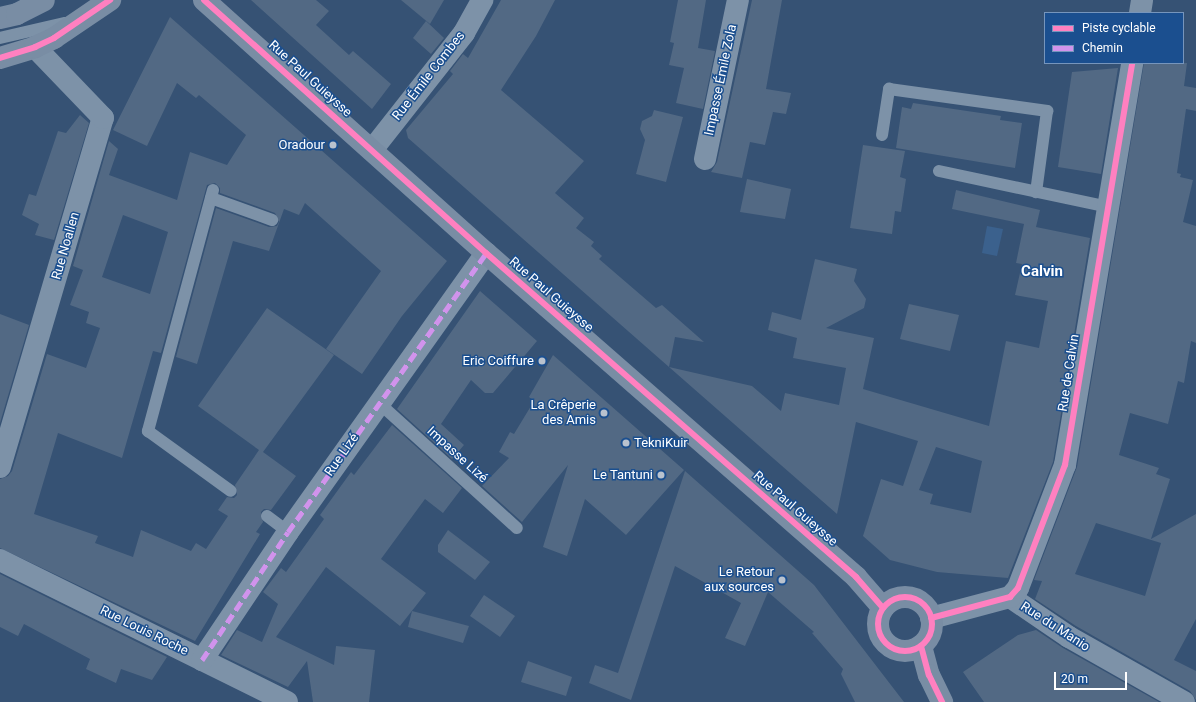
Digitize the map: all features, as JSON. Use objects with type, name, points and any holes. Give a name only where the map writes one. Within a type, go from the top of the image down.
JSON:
[{"type":"main road","points":[[0,18],[17,14],[44,0]]},
{"type":"main road","points":[[0,58],[35,48],[54,38],[110,0]]},
{"type":"main road","name":"Rue Paul Guieysse","points":[[204,0],[486,252],[850,571],[883,608]]},
{"type":"main road","points":[[904,597],[916,600],[926,607],[931,618],[928,639],[921,646],[909,651],[896,650],[885,643],[879,632],[878,619],[883,608],[892,600],[904,597]]},
{"type":"main road","points":[[921,646],[929,675],[942,702]]},
{"type":"street","name":"Rue Émile Combes","points":[[372,150],[464,32],[482,0]]},
{"type":"street","name":"Impasse Émile Zola","points":[[705,159],[738,0]]},
{"type":"street","points":[[1140,12],[1142,0]]},
{"type":"street","name":"Rue Noallen","points":[[0,467],[103,118],[35,48]]},
{"type":"street","name":"Rue de Calvin","points":[[1010,597],[1018,588],[1065,465],[1132,64]]},
{"type":"street","name":"Rue Lizé","points":[[202,660],[288,532],[486,252]]},
{"type":"street","name":"Rue Louis Roche","points":[[0,560],[287,702]]},
{"type":"street","points":[[931,618],[1010,597]]},
{"type":"street","name":"Rue du Manio","points":[[1010,597],[1069,637],[1184,702]]},
{"type":"lane","points":[[0,38],[79,20]]},
{"type":"lane","points":[[882,136],[889,89],[1048,111],[1036,192]]},
{"type":"lane","points":[[939,171],[1108,207]]},
{"type":"lane","points":[[231,491],[148,431],[212,194],[272,220]]},
{"type":"lane","name":"Impasse Lizé","points":[[379,404],[517,528]]},
{"type":"lane","points":[[267,516],[288,532]]},
{"type":"water","points":[[987,226],[1003,229],[997,256],[982,253]]},
{"type":"building","points":[[251,0],[316,0],[329,11],[316,25],[349,55],[353,51],[391,84],[372,109]]},
{"type":"building","points":[[401,0],[444,0],[430,24]]},
{"type":"building","points":[[501,0],[555,0],[536,36],[501,90],[584,161],[555,193],[584,218],[576,228],[594,242],[591,246],[602,256],[599,259],[656,308],[662,305],[704,342],[675,337],[669,367],[408,138],[406,130],[453,74],[450,71],[463,54],[468,58]]},
{"type":"building","points":[[678,0],[706,0],[698,48],[715,51],[703,109],[676,103],[684,68],[669,65],[674,43],[670,42]]},
{"type":"building","points":[[752,0],[782,0],[766,89],[791,93],[786,114],[773,112],[765,145],[750,142],[742,178],[711,172],[717,162]]},
{"type":"building","points":[[170,17],[447,261],[402,316],[362,374],[326,349],[381,271],[305,203],[299,215],[284,209],[269,251],[233,241],[197,364],[176,357],[216,208],[269,227],[277,226],[279,222],[275,213],[220,193],[220,188],[215,183],[207,185],[161,353],[153,351],[122,458],[58,433],[34,514],[98,536],[95,543],[133,557],[141,530],[191,551],[196,543],[206,549],[228,516],[218,510],[227,497],[234,498],[237,495],[235,485],[259,450],[198,406],[267,308],[334,355],[263,452],[296,476],[271,510],[264,509],[261,512],[263,522],[256,532],[260,534],[195,641],[0,548],[0,479],[8,476],[12,471],[47,354],[86,368],[100,328],[86,323],[89,312],[70,305],[83,270],[73,266],[109,141],[118,149],[109,175],[177,200],[190,152],[227,165],[246,135],[199,95],[196,98],[177,83],[147,146],[113,130]],"holes":[[[123,215],[168,232],[150,294],[102,277]]]},
{"type":"building","points":[[426,21],[444,38],[431,54],[413,38]]},
{"type":"building","points":[[1187,63],[1184,86],[1196,88],[1196,111],[1186,109],[1177,173],[1181,174],[1180,177],[1193,180],[1183,222],[1196,226],[1196,343],[1191,341],[1184,383],[1178,381],[1168,424],[1130,413],[1119,455],[1159,468],[1156,474],[1170,479],[1151,539],[1196,514],[1196,619],[1174,660],[1196,671],[1196,700],[1190,691],[1076,626],[1035,599],[1042,581],[1034,580],[1077,467],[1144,64]],"holes":[[[1096,523],[1161,543],[1145,596],[1075,574]]]},
{"type":"building","points":[[1118,68],[1101,174],[1058,167],[1072,72]]},
{"type":"building","points":[[913,103],[1001,116],[1000,120],[1022,123],[1015,168],[896,148],[902,107],[911,109]]},
{"type":"building","points":[[654,110],[683,117],[666,182],[636,174],[645,140],[640,129],[642,121],[652,116]]},
{"type":"building","points":[[80,115],[89,123],[54,240],[35,235],[39,224],[22,215],[29,194],[36,196],[58,131],[66,133]]},
{"type":"building","points":[[863,145],[905,151],[900,177],[906,179],[901,212],[895,211],[892,234],[850,228]]},
{"type":"building","points":[[747,179],[791,189],[785,219],[740,212]]},
{"type":"building","points":[[956,190],[1040,210],[1036,227],[1090,238],[1053,462],[1008,578],[937,572],[890,560],[863,536],[881,479],[903,486],[918,441],[856,422],[837,514],[669,367],[752,386],[781,411],[785,393],[839,405],[846,368],[793,358],[797,338],[768,330],[772,312],[801,320],[815,259],[857,269],[854,281],[866,299],[864,308],[826,328],[874,338],[863,389],[989,426],[1006,341],[1039,348],[1048,301],[1015,295],[1022,264],[1016,263],[1024,224],[952,209]],"holes":[[[936,447],[982,461],[971,513],[930,504],[933,494],[919,490]]]},
{"type":"building","points":[[480,291],[537,341],[493,393],[485,393],[471,380],[441,424],[464,445],[452,459],[397,409]]},
{"type":"building","points":[[909,304],[959,315],[950,351],[900,339]]},
{"type":"building","points":[[0,314],[29,325],[0,423]]},
{"type":"building","points":[[553,355],[684,470],[626,535],[585,499],[567,556],[543,547],[568,465],[522,522],[482,486],[509,458],[499,452],[510,432],[514,434],[534,401],[529,397]]},
{"type":"building","points":[[392,425],[462,488],[443,513],[425,499],[381,559],[426,593],[400,626],[326,567],[276,637],[334,665],[336,646],[375,650],[369,702],[313,702],[307,661],[288,687],[221,655],[237,630],[262,642],[278,604],[263,592],[281,568],[286,572],[324,519],[320,515],[351,472],[354,475]]},
{"type":"building","points":[[685,471],[814,585],[904,702],[855,702],[841,674],[843,669],[812,633],[814,632],[768,592],[745,646],[725,638],[741,603],[675,566],[631,700],[589,683],[595,665],[618,673]]},
{"type":"building","points":[[448,530],[490,562],[475,580],[438,552],[438,545]]},
{"type":"building","points":[[0,574],[167,657],[152,680],[121,669],[116,683],[86,669],[90,659],[24,624],[18,636],[0,627]]},
{"type":"building","points":[[484,595],[515,616],[500,637],[470,616]]},
{"type":"building","points":[[412,611],[469,626],[463,643],[408,627]]},
{"type":"building","points":[[1036,630],[1063,648],[1159,702],[984,702],[963,672],[1018,635]]},
{"type":"building","points":[[528,661],[572,677],[566,696],[521,682]]},
{"type":"marked path","points":[[202,660],[288,532],[486,253]]},
{"type":"cycle path","points":[[0,58],[35,47],[54,38],[110,0]]},
{"type":"cycle path","points":[[204,0],[486,253],[856,577],[883,608]]},
{"type":"cycle path","points":[[931,618],[1010,597],[1018,588],[1065,465],[1132,64]]},
{"type":"cycle path","points":[[905,597],[915,599],[924,605],[930,614],[932,624],[930,634],[924,643],[915,649],[905,651],[895,649],[886,643],[880,634],[878,624],[880,614],[886,605],[895,599],[905,597]]},
{"type":"cycle path","points":[[921,646],[929,675],[942,702]]},
{"type":"place","name":"Oradour","points":[[333,145]]},
{"type":"place","name":"Eric Coiffure","points":[[542,361]]},
{"type":"place","name":"La Crêperie des Amis","points":[[604,413]]},
{"type":"place","name":"TekniKuir","points":[[626,443]]},
{"type":"place","name":"Le Tantuni","points":[[661,475]]},
{"type":"place","name":"Le Retour aux sources","points":[[782,580]]},
{"type":"district","name":"Calvin","points":[[1042,272]]}]
